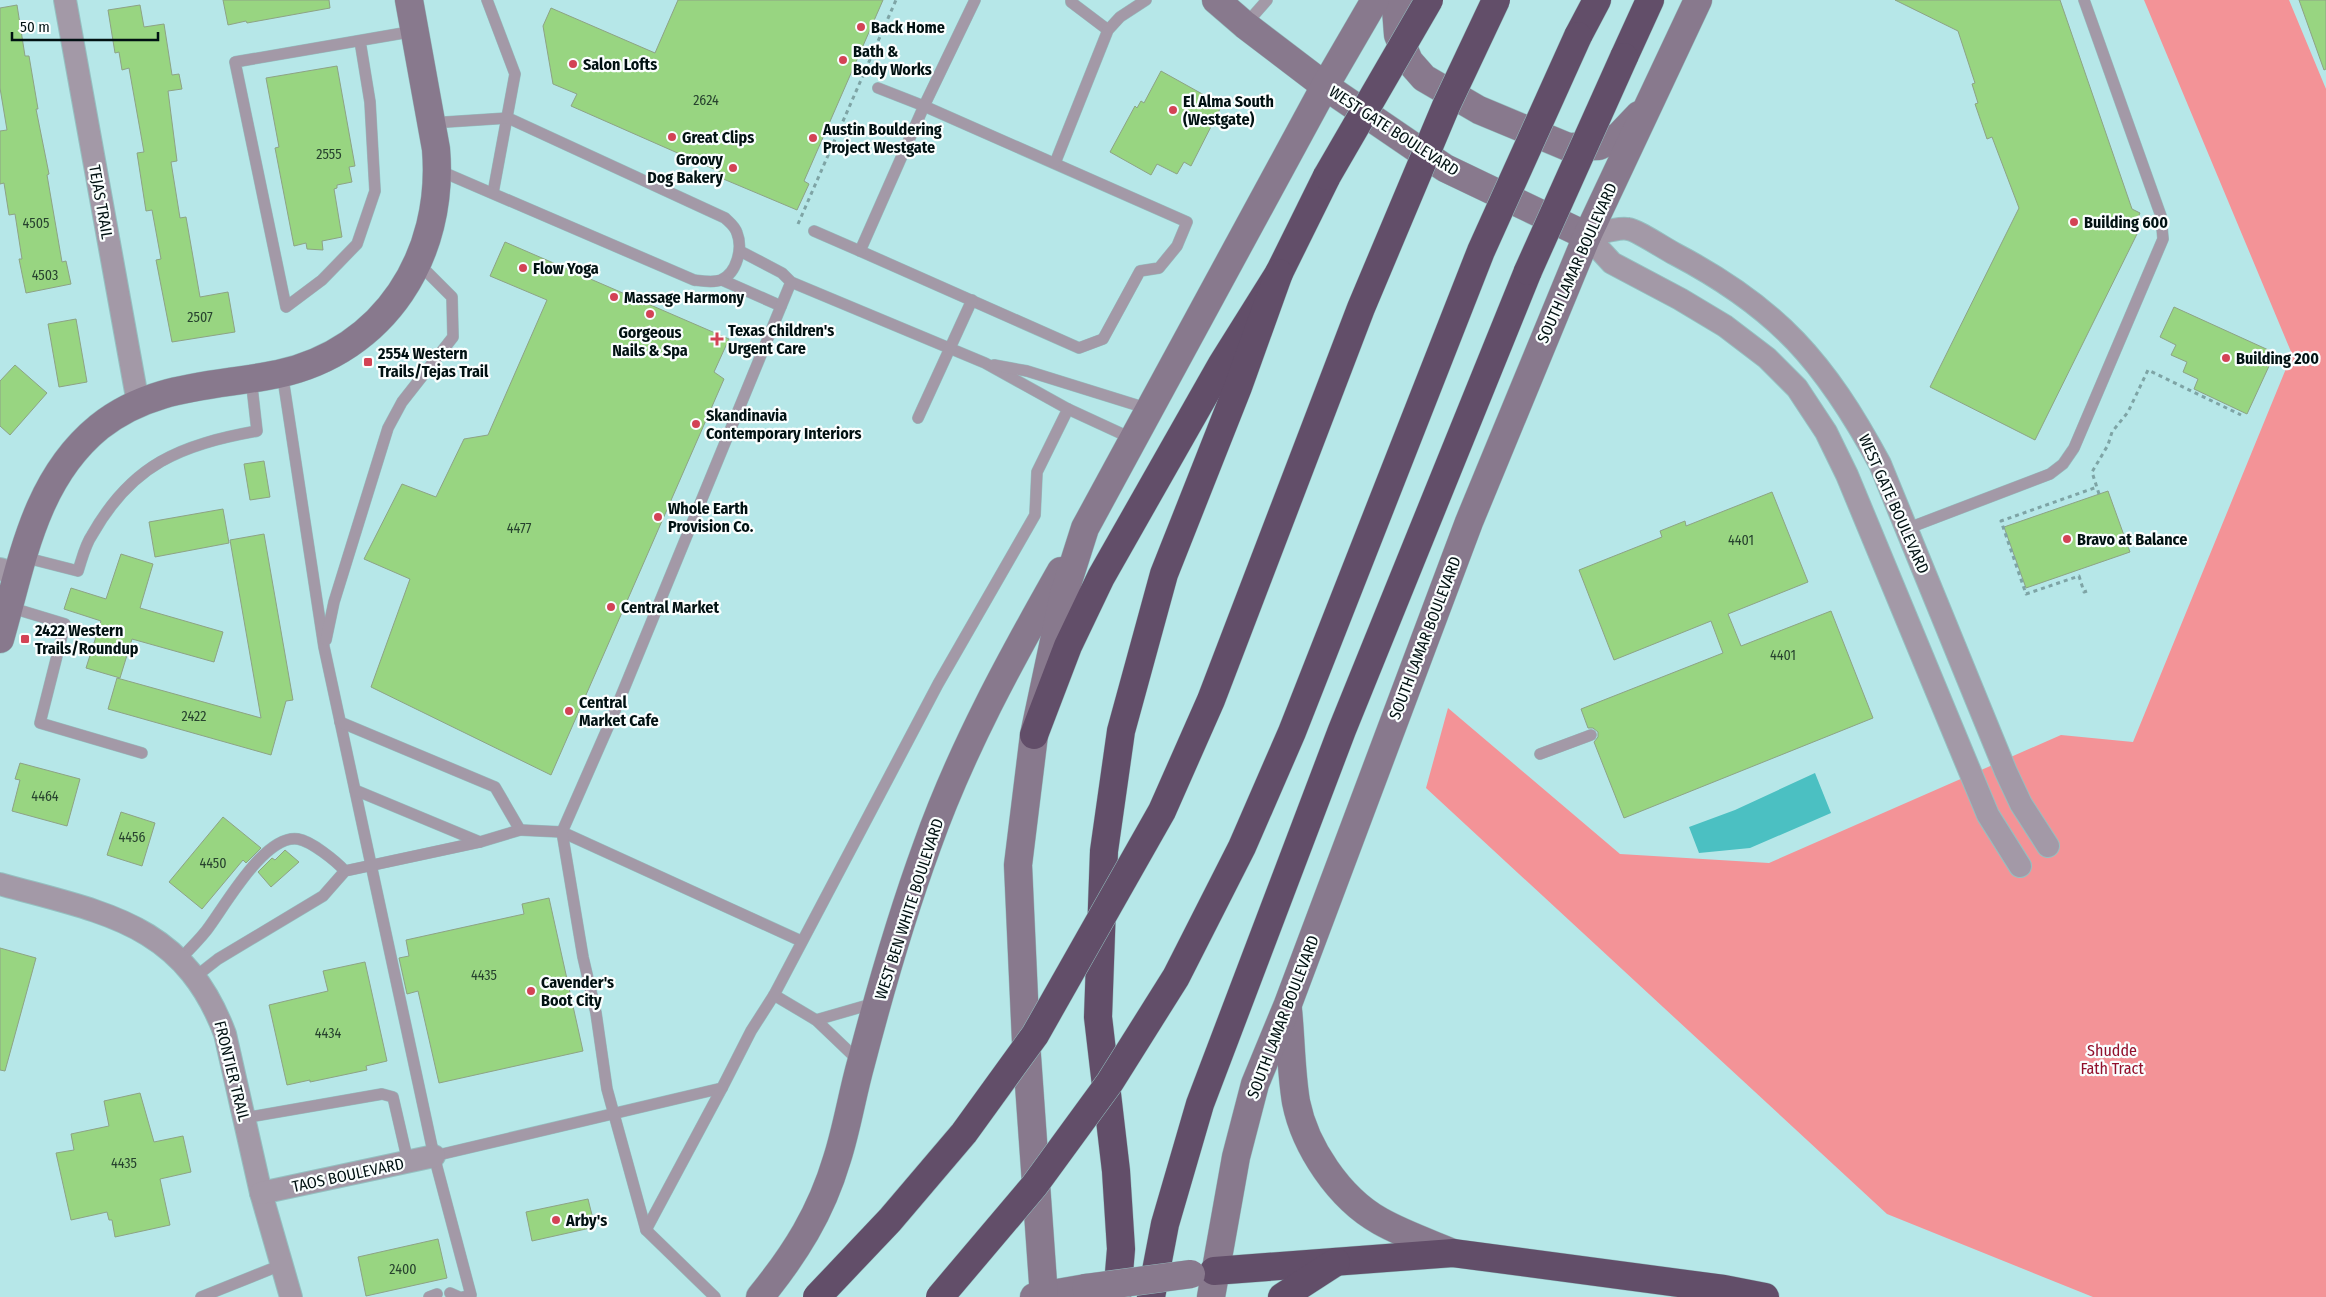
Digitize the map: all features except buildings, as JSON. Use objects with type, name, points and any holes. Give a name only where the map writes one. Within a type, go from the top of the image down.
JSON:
[{"type":"highway","points":[[1034,735],[1068,646],[1101,577],[1222,364],[1279,273],[1327,176],[1429,0]]},
{"type":"highway","points":[[817,1297],[890,1220],[964,1133],[1035,1035],[1162,811],[1211,700],[1361,308],[1446,106],[1496,0]]},
{"type":"highway","points":[[940,1297],[1034,1186],[1110,1082],[1176,976],[1242,847],[1292,732],[1481,252],[1578,36],[1597,0]]},
{"type":"highway","points":[[1152,1297],[1165,1224],[1200,1104],[1342,730],[1528,271],[1650,0]]},
{"type":"highway","points":[[1117,1297],[1121,1249],[1116,1171],[1098,1017],[1104,851],[1120,731],[1164,574],[1238,387],[1279,273]]},
{"type":"highway","points":[[1206,1281],[1337,1261],[1453,1253],[1724,1289],[1766,1297]]},
{"type":"highway","points":[[1282,1297],[1337,1261]]},
{"type":"main road","points":[[0,639],[9,607],[14,567],[46,490],[62,466],[99,427],[138,403],[176,390],[282,372],[327,356],[358,337],[398,297],[418,264],[432,226],[436,208],[438,170],[432,123],[409,0]]},
{"type":"main road","name":"WEST GATE BOULEVARD","points":[[1216,0],[1245,25],[1325,86],[1445,168],[1587,236]]},
{"type":"main road","points":[[1206,1281],[1086,1288],[1040,1296],[1018,865],[1034,735],[1064,594],[1085,528],[1325,86],[1375,0]]},
{"type":"main road","points":[[1398,0],[1396,9],[1398,35],[1409,61],[1424,78],[1479,110],[1568,147],[1599,146],[1619,136],[1649,104]]},
{"type":"main road","name":"SOUTH LAMAR BOULEVARD","points":[[1206,1281],[1255,1084],[1288,1004],[1469,522],[1587,236],[1698,0]]},
{"type":"main road","name":"WEST BEN WHITE BOULEVARD","points":[[760,1297],[791,1258],[820,1205],[838,1159],[878,1002],[927,844],[971,742],[1018,645],[1085,528]]},
{"type":"main road","points":[[1288,1004],[1296,1102],[1305,1129],[1317,1155],[1339,1185],[1356,1203],[1379,1220],[1453,1253]]},
{"type":"street","name":"TEJAS TRAIL","points":[[65,0],[138,403]]},
{"type":"street","name":"WEST GATE BOULEVARD","points":[[1587,236],[1628,229],[1698,266],[1746,296],[1788,332],[1822,369],[1856,419],[1880,464],[2006,772],[2021,804],[2048,846]]},
{"type":"street","name":"WEST GATE BOULEVARD","points":[[1587,236],[1612,263],[1680,299],[1725,326],[1767,358],[1797,388],[1826,432],[1847,475],[1988,815],[2020,866]]},
{"type":"street","name":"FRONTIER TRAIL","points":[[0,884],[119,919],[140,929],[180,959],[195,977],[211,1001],[225,1034],[261,1193],[290,1297]]},
{"type":"street","name":"TAOS BOULEVARD","points":[[261,1193],[434,1156]]},
{"type":"lane","points":[[486,0],[514,74],[508,118],[493,193]]},
{"type":"lane","points":[[860,251],[924,106],[975,0]]},
{"type":"lane","points":[[1054,164],[1108,30],[1120,17],[1146,0]]},
{"type":"lane","points":[[1245,25],[1267,0]]},
{"type":"lane","points":[[1906,529],[2050,474],[2063,464],[2074,448],[2163,239],[2161,216],[2084,0]]},
{"type":"lane","points":[[1069,1],[1108,30]]},
{"type":"lane","points":[[360,41],[370,102],[375,191],[357,244],[322,280],[286,307],[235,62],[415,31]]},
{"type":"lane","points":[[814,231],[1079,348],[1103,338],[1140,271],[1159,268],[1177,246],[1187,222],[924,106],[878,88]]},
{"type":"lane","points":[[432,123],[508,118],[725,218],[738,234],[740,251],[733,270],[722,280]]},
{"type":"lane","points":[[438,170],[694,280],[709,282],[722,280],[781,306]]},
{"type":"lane","points":[[740,251],[782,273],[791,282],[985,363],[1068,409],[1133,439]]},
{"type":"lane","points":[[324,647],[334,602],[388,428],[402,402],[453,336],[452,297],[418,264]]},
{"type":"lane","points":[[715,1297],[646,1230],[604,1071],[596,1013],[582,957],[562,832],[612,718],[791,282]]},
{"type":"lane","points":[[918,418],[972,300]]},
{"type":"lane","points":[[985,363],[1027,371],[1149,409]]},
{"type":"lane","points":[[282,372],[324,647],[434,1156],[471,1295],[463,1297]]},
{"type":"lane","points":[[14,567],[78,571],[91,536],[124,488],[156,463],[215,438],[257,431],[251,378]]},
{"type":"lane","points":[[646,1230],[751,1031],[774,995],[938,684],[1035,516],[1037,472],[1068,409]]},
{"type":"lane","points":[[9,607],[65,624],[40,722],[142,753]]},
{"type":"lane","points":[[340,722],[495,786],[520,830]]},
{"type":"lane","points":[[1540,754],[1591,735]]},
{"type":"lane","points":[[355,790],[480,842]]},
{"type":"lane","points":[[195,977],[218,959],[323,896],[345,872],[480,842],[520,830],[562,832],[801,941]]},
{"type":"lane","points":[[180,959],[206,931],[242,878],[277,843],[298,839],[334,858],[345,872]]},
{"type":"lane","points":[[774,995],[816,1020],[861,1063]]},
{"type":"lane","points":[[816,1020],[878,1002]]},
{"type":"lane","points":[[434,1156],[722,1088]]},
{"type":"lane","points":[[244,1118],[382,1094],[393,1097],[408,1162]]},
{"type":"lane","points":[[201,1297],[282,1265]]},
{"type":"path","points":[[798,224],[896,0]]},
{"type":"path","points":[[2099,494],[2092,472],[2120,419],[2128,412],[2148,370],[2241,415]]},
{"type":"path","points":[[2087,591],[2084,592],[2079,576],[2026,594],[2001,521],[2097,488]]},
{"type":"green space","name":"Shudde Fath Tract","points":[[2144,0],[2289,0],[2326,89],[2326,1297],[2093,1297],[1887,1214],[1426,788],[1448,708],[1620,854],[1769,863],[2061,735],[2133,742],[2292,354]]},
{"type":"water","points":[[1815,773],[1831,813],[1750,848],[1699,853],[1689,827],[1735,810]]},
{"type":"place","name":"Back Home","points":[[861,27]]},
{"type":"place","name":"Bath & Body Works","points":[[843,60]]},
{"type":"place","name":"Salon Lofts","points":[[573,64]]},
{"type":"place","name":"El Alma South (Westgate)","points":[[1173,110]]},
{"type":"place","name":"Great Clips","points":[[672,137]]},
{"type":"place","name":"Austin Bouldering Project Westgate","points":[[813,138]]},
{"type":"place","name":"Groovy Dog Bakery","points":[[733,168]]},
{"type":"place","name":"Building 600","points":[[2074,222]]},
{"type":"place","name":"Flow Yoga","points":[[523,268]]},
{"type":"place","name":"Massage Harmony","points":[[614,297]]},
{"type":"place","name":"Gorgeous Nails & Spa","points":[[650,314]]},
{"type":"place","name":"Texas Children's Urgent Care","points":[[717,339]]},
{"type":"place","name":"Building 200","points":[[2226,358]]},
{"type":"place","name":"2554 Western Trails/Tejas Trail","points":[[368,362]]},
{"type":"place","name":"Skandinavia Contemporary Interiors","points":[[696,424]]},
{"type":"place","name":"Whole Earth Provision Co.","points":[[658,517]]},
{"type":"place","name":"Bravo at Balance","points":[[2067,539]]},
{"type":"place","name":"Central Market","points":[[611,607]]},
{"type":"place","name":"2422 Western Trails/Roundup","points":[[25,639]]},
{"type":"place","name":"Central Market Cafe","points":[[569,711]]},
{"type":"place","name":"Cavender's Boot City","points":[[531,991]]},
{"type":"place","name":"Arby's","points":[[556,1220]]}]
